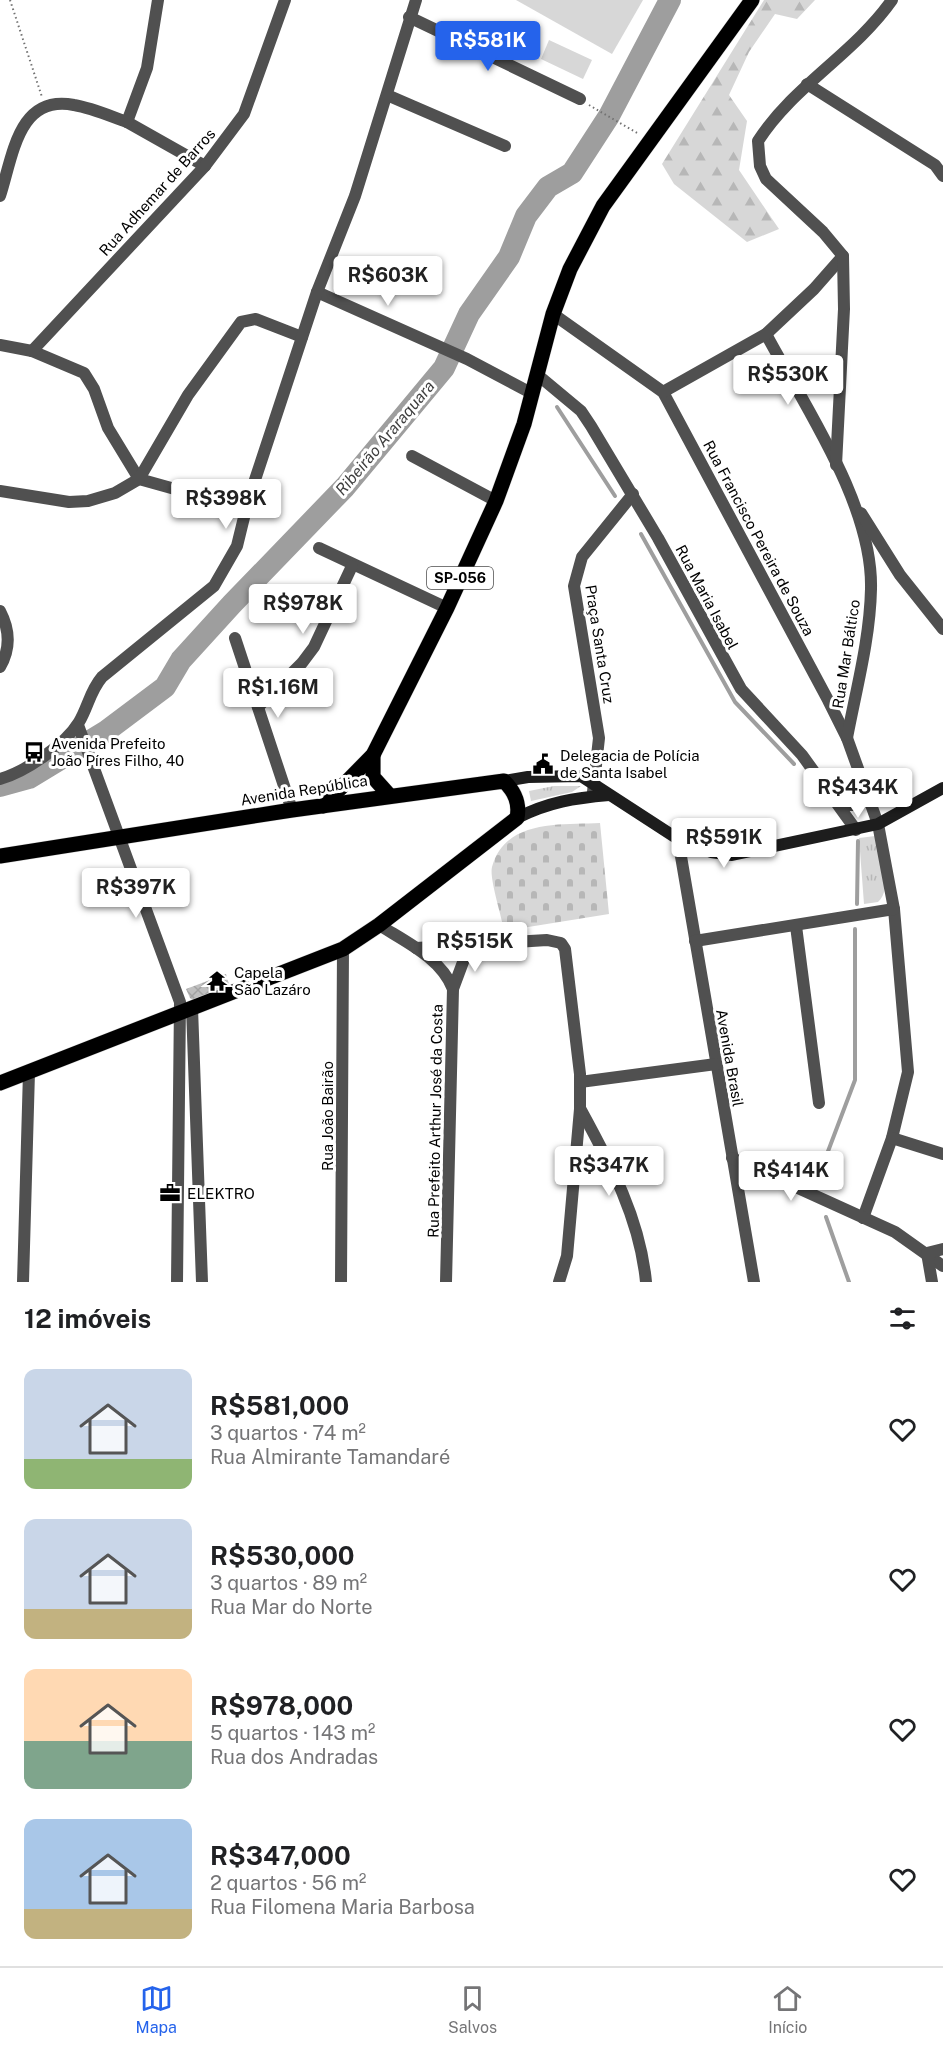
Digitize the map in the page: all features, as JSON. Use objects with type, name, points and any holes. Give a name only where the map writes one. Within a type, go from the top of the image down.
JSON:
[{"type":"main road","name":"SP-056","points":[[323,806],[373,754],[447,608],[495,501],[539,376],[554,314],[570,269],[603,206],[752,0]]},
{"type":"main road","points":[[373,754],[373,777],[390,796]]},
{"type":"main road","points":[[0,1083],[343,949],[379,925],[517,819],[519,807],[516,797],[504,781]]},
{"type":"main road","name":"Avenida República","points":[[0,856],[292,810],[504,781]]},
{"type":"street","points":[[127,122],[147,68],[158,1],[144,0]]},
{"type":"street","name":"Rua Adhemar de Barros","points":[[32,351],[205,166],[244,114],[285,0]]},
{"type":"street","points":[[202,1282],[187,1010],[81,730],[93,687],[102,677],[201,597],[222,576],[237,546],[248,501],[317,292],[356,196],[416,0]]},
{"type":"street","points":[[663,392],[766,334],[814,289],[843,256],[824,232],[777,192],[766,179],[760,166],[758,141],[781,111],[807,84],[851,46],[892,0]]},
{"type":"street","points":[[409,17],[580,99]]},
{"type":"street","points":[[807,84],[935,165],[943,176]]},
{"type":"street","points":[[387,95],[505,146]]},
{"type":"street","points":[[0,196],[22,128],[31,115],[44,105],[73,105],[127,122],[205,166]]},
{"type":"street","name":"Rua Mar Báltico","points":[[843,256],[844,309],[836,465],[855,503],[869,563],[871,587],[869,616],[847,738]]},
{"type":"street","points":[[317,292],[446,349],[533,394]]},
{"type":"street","name":"Rua Francisco Pereira de Souza","points":[[554,314],[663,392],[847,738],[878,824],[894,909],[908,1072],[892,1138],[863,1218]]},
{"type":"street","points":[[0,490],[69,502],[88,501],[115,493],[139,479],[188,395],[241,321],[256,320],[302,337]]},
{"type":"street","points":[[766,334],[836,465]]},
{"type":"street","points":[[0,345],[32,351],[84,373],[94,389],[108,428],[139,479],[182,491],[248,501]]},
{"type":"street","name":"Rua Maria Isabel","points":[[539,376],[581,411],[633,494],[741,689],[802,755],[856,830]]},
{"type":"street","points":[[412,456],[495,501]]},
{"type":"street","name":"Praça Santa Cruz","points":[[593,797],[599,738],[574,586],[582,557],[633,494]]},
{"type":"street","points":[[855,503],[900,575],[943,629]]},
{"type":"street","points":[[319,548],[352,566],[447,608]]},
{"type":"street","points":[[258,706],[302,663],[314,647],[352,566]]},
{"type":"street","points":[[0,611],[9,638],[6,657],[0,667]]},
{"type":"street","points":[[235,638],[292,810]]},
{"type":"street","points":[[0,779],[39,760],[81,730]]},
{"type":"street","name":"Avenida República","points":[[504,781],[528,777],[574,775],[593,782],[609,795],[678,839],[711,852],[732,855],[878,824],[943,788]]},
{"type":"street","points":[[839,805],[854,805],[867,794]]},
{"type":"street","points":[[517,819],[546,804],[575,797],[609,795]]},
{"type":"street","name":"Avenida Brasil","points":[[678,839],[754,1282]]},
{"type":"street","points":[[695,941],[894,909]]},
{"type":"street","name":"Rua Prefeito Arthur José da Costa","points":[[379,925],[416,948],[448,976],[453,989],[446,1282]]},
{"type":"street","points":[[796,926],[819,1103]]},
{"type":"street","points":[[416,948],[547,939],[561,943],[567,958],[580,1082],[580,1109],[567,1256],[559,1282]]},
{"type":"street","points":[[453,989],[469,946]]},
{"type":"street","name":"Rua João Bairão","points":[[341,1282],[343,949]]},
{"type":"street","points":[[177,1282],[187,1010]]},
{"type":"street","points":[[580,1082],[716,1064]]},
{"type":"street","points":[[23,1282],[29,1072]]},
{"type":"street","points":[[580,1109],[617,1176],[633,1217],[646,1282]]},
{"type":"street","points":[[892,1138],[943,1154]]},
{"type":"street","points":[[732,1158],[895,1232],[943,1266]]},
{"type":"street","points":[[927,1253],[943,1249]]},
{"type":"street","points":[[927,1253],[932,1282]]},
{"type":"path","points":[[10,0],[44,105]]},
{"type":"path","points":[[580,99],[649,140]]},
{"type":"green space","points":[[516,0],[643,0],[612,54]]},
{"type":"green space","points":[[764,0],[815,0],[797,19],[775,14],[749,52],[729,95],[747,121],[739,170],[779,229],[747,242],[674,184],[662,164]]},
{"type":"green space","points":[[549,40],[592,60],[583,79],[541,59]]},
{"type":"green space","points":[[554,786],[581,786],[572,792],[531,801],[529,791]]},
{"type":"green space","points":[[600,823],[609,914],[504,931],[492,872],[499,851],[509,840],[536,828]]},
{"type":"green space","points":[[875,836],[884,870],[885,888],[878,902],[864,904],[859,838]]},
{"type":"building","name":"Capela São Lazáro","points":[[226,974],[230,988],[194,1001],[190,998],[186,989]]},
{"type":"waterway","name":"Ribeirão Araraquara","points":[[0,786],[29,778],[105,732],[165,687],[181,660],[345,487],[444,368],[469,314],[509,257],[526,216],[548,187],[572,173],[609,116],[670,0]]},
{"type":"waterway","points":[[557,407],[615,496]]},
{"type":"waterway","points":[[641,534],[735,702],[794,764]]},
{"type":"waterway","points":[[857,904],[858,841]]},
{"type":"waterway","points":[[816,1183],[855,1080],[855,929]]},
{"type":"waterway","points":[[826,1217],[849,1282]]},
{"type":"place","name":"Avenida Prefeito João Píres Filho, 40","points":[[34,752]]},
{"type":"place","name":"Delegacia de Polícia de Santa Isabel","points":[[543,764]]},
{"type":"place","name":"Capela São Lazáro","points":[[217,981]]},
{"type":"place","name":"ELEKTRO","points":[[170,1193]]}]
